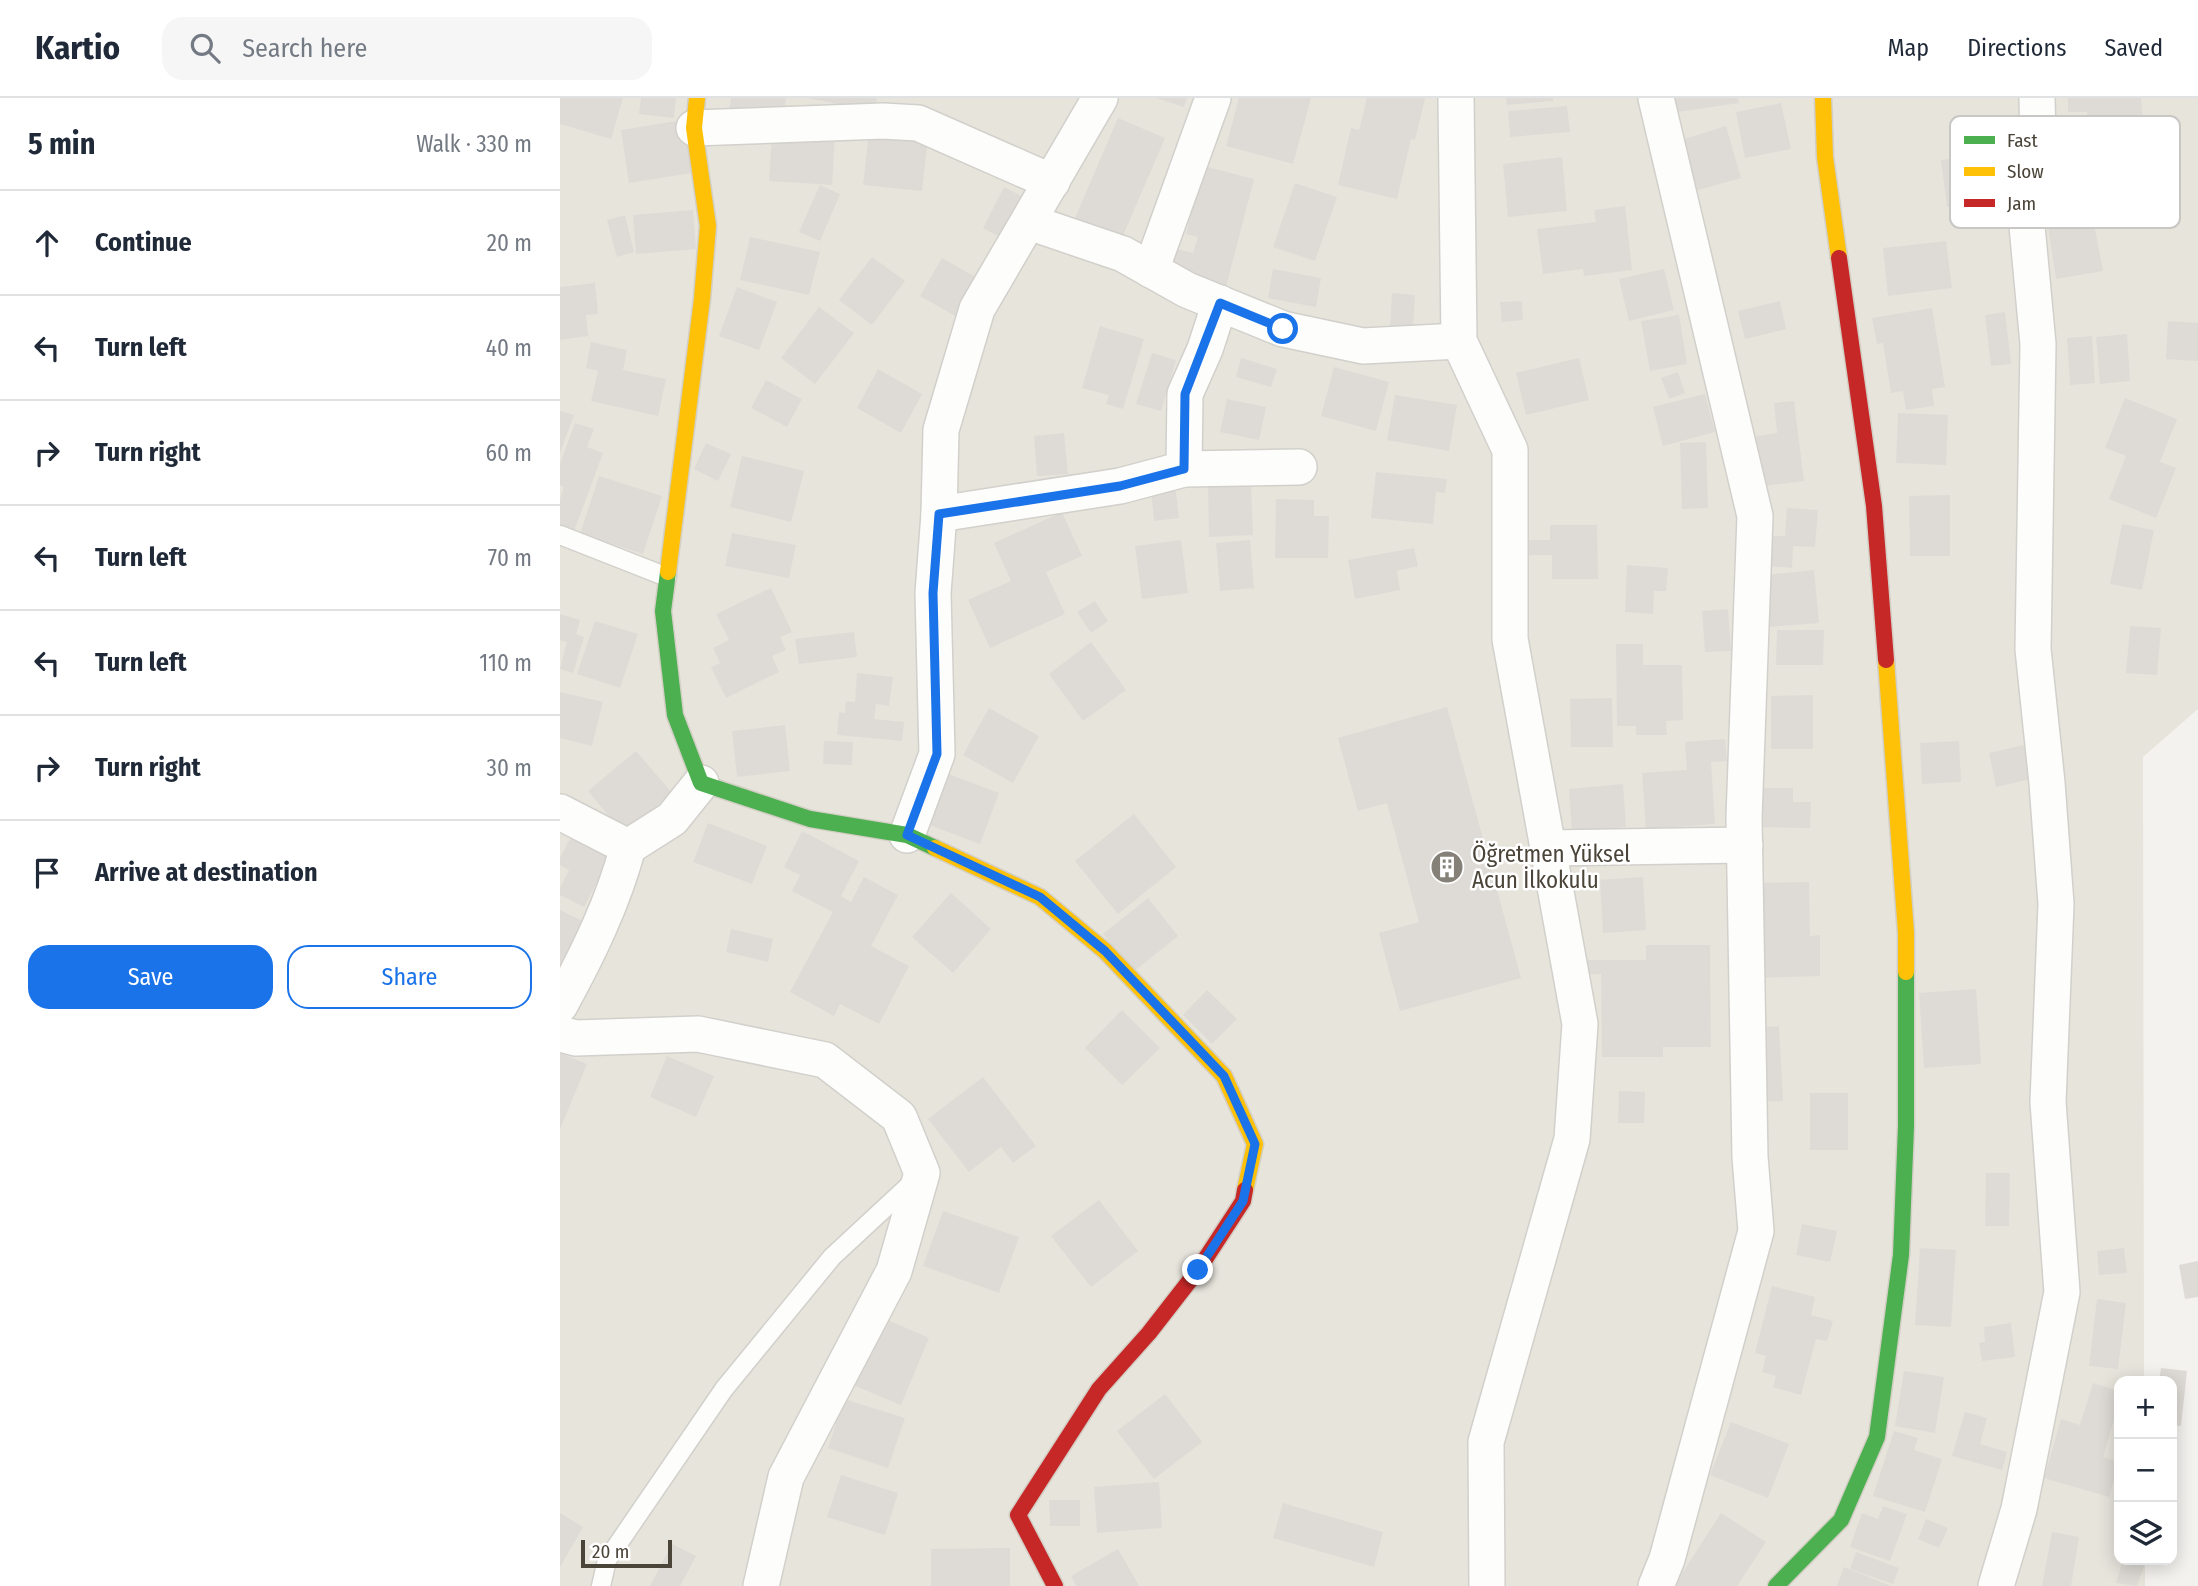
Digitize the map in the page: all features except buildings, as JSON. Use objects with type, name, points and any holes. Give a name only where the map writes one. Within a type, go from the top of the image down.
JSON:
[{"type":"street","points":[[907,835],[937,754],[933,593],[939,514],[941,430],[977,309],[1100,98]]},
{"type":"street","points":[[1151,270],[1213,98]]},
{"type":"street","points":[[1456,98],[1459,341],[1510,450],[1510,639],[1580,1024],[1572,1139],[1486,1442],[1488,1586]]},
{"type":"street","points":[[1656,98],[1755,516],[1745,845],[1750,1157],[1756,1231],[1667,1559],[1656,1586]]},
{"type":"street","points":[[1776,1586],[1841,1520],[1877,1437],[1901,1255],[1906,1139],[1906,933],[1875,519],[1825,157],[1823,98]]},
{"type":"street","points":[[2037,98],[2037,116]]},
{"type":"street","points":[[701,783],[675,715],[663,611],[702,299],[708,226],[696,113],[918,123],[1052,182]]},
{"type":"street","points":[[1029,222],[1122,254],[1187,290],[1283,329],[1363,346],[1459,341]]},
{"type":"street","points":[[1996,1586],[2019,1510],[2062,1292],[2048,1102],[2056,904],[2033,649],[2038,344],[2027,228]]},
{"type":"street","points":[[1184,469],[1185,394],[1220,303]]},
{"type":"street","points":[[939,514],[1120,486],[1184,469],[1299,467]]},
{"type":"street","points":[[701,783],[810,819],[907,835],[1040,897],[1105,951],[1224,1076],[1255,1144],[1243,1201],[1198,1270],[1149,1333],[1099,1389],[1018,1515],[1055,1586]]},
{"type":"street","points":[[560,1005],[591,948],[618,884],[628,847],[672,819],[701,783]]},
{"type":"street","points":[[560,812],[628,847]]},
{"type":"street","points":[[1548,848],[1745,845]]},
{"type":"street","points":[[560,1034],[576,1038],[698,1034],[825,1060],[899,1117],[922,1173],[894,1271],[786,1477],[758,1585]]},
{"type":"lane","points":[[560,536],[667,577]]},
{"type":"lane","points":[[601,1586],[607,1560],[724,1389],[832,1257],[922,1173]]},
{"type":"shaded area","points":[[560,98],[2198,98],[2198,709],[2143,757],[2144,1376],[2114,1376],[2114,1565],[2145,1565],[2145,1586],[560,1586]]},
{"type":"traffic: fast","points":[[668,572],[663,611],[675,715],[701,783],[810,819],[907,835],[935,848]]},
{"type":"traffic: fast","points":[[1776,1586],[1841,1520],[1877,1437],[1901,1255],[1906,1126],[1906,972]]},
{"type":"traffic: slow","points":[[668,572],[702,299],[708,226],[694,128],[697,98]]},
{"type":"traffic: slow","points":[[1823,98],[1825,157],[1839,258]]},
{"type":"traffic: slow","points":[[1886,660],[1906,933],[1906,972]]},
{"type":"traffic: slow","points":[[935,848],[1040,897],[1105,951],[1224,1076],[1255,1144],[1245,1190]]},
{"type":"traffic: jam","points":[[1839,258],[1874,506],[1886,660]]},
{"type":"traffic: jam","points":[[1055,1586],[1018,1515],[1099,1389],[1149,1333],[1198,1270],[1243,1201],[1245,1190]]},
{"type":"place","name":"Öğretmen Yüksel Acun İlkokulu","points":[[1447,867]]},
{"type":"route","points":[[1198,1270],[1243,1201],[1255,1144],[1224,1076],[1105,951],[1040,897],[907,835],[937,754],[933,593],[939,514],[1120,486],[1184,469],[1185,394],[1205,349],[1220,303],[1283,329]]}]
